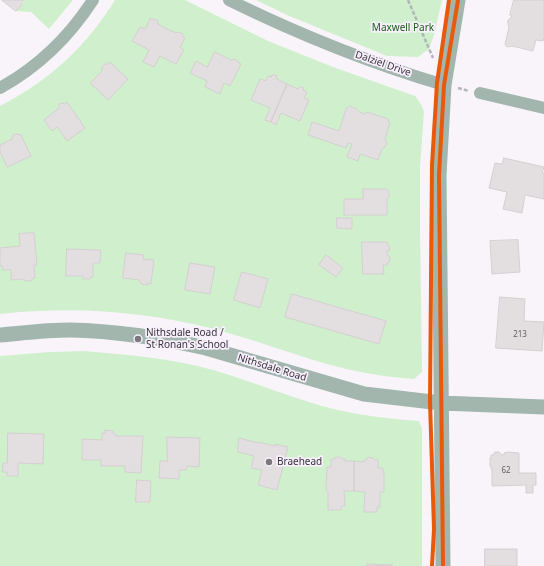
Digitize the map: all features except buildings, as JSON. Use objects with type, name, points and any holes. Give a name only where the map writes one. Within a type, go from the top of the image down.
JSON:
[{"type":"street","points":[[0,88],[18,78],[46,57],[69,32],[93,0]]},
{"type":"street","name":"Dalziel Drive","points":[[229,0],[313,38],[440,84]]},
{"type":"street","points":[[443,566],[440,84],[458,0]]},
{"type":"street","points":[[480,93],[544,108]]},
{"type":"street","name":"Nithsdale Road","points":[[0,335],[70,330],[162,339],[206,348],[364,394],[441,403],[544,407]]},
{"type":"path","points":[[408,0],[439,71],[440,84],[480,93]]},
{"type":"green space","points":[[24,0],[73,0],[49,29],[31,12],[16,11],[22,5]]},
{"type":"green space","points":[[115,0],[185,0],[268,41],[333,67],[415,96],[424,112],[420,168],[422,372],[414,379],[359,372],[338,367],[214,329],[160,318],[134,314],[81,310],[55,310],[0,314],[0,106],[51,74],[91,33]]},
{"type":"green space","name":"Maxwell Park","points":[[256,0],[442,0],[434,35],[429,49],[418,57],[387,56],[287,15]]},
{"type":"green space","points":[[84,351],[149,358],[197,366],[338,410],[378,417],[419,421],[422,429],[422,566],[0,566],[0,356]]},
{"type":"cycle path","points":[[432,566],[434,529],[430,402],[432,165],[437,83],[449,0]]},
{"type":"cycle path","points":[[443,566],[439,175],[444,85],[458,0]]},
{"type":"place","name":"Nithsdale Road / St Ronan's School","points":[[138,339]]},
{"type":"place","name":"Braehead","points":[[269,462]]}]
